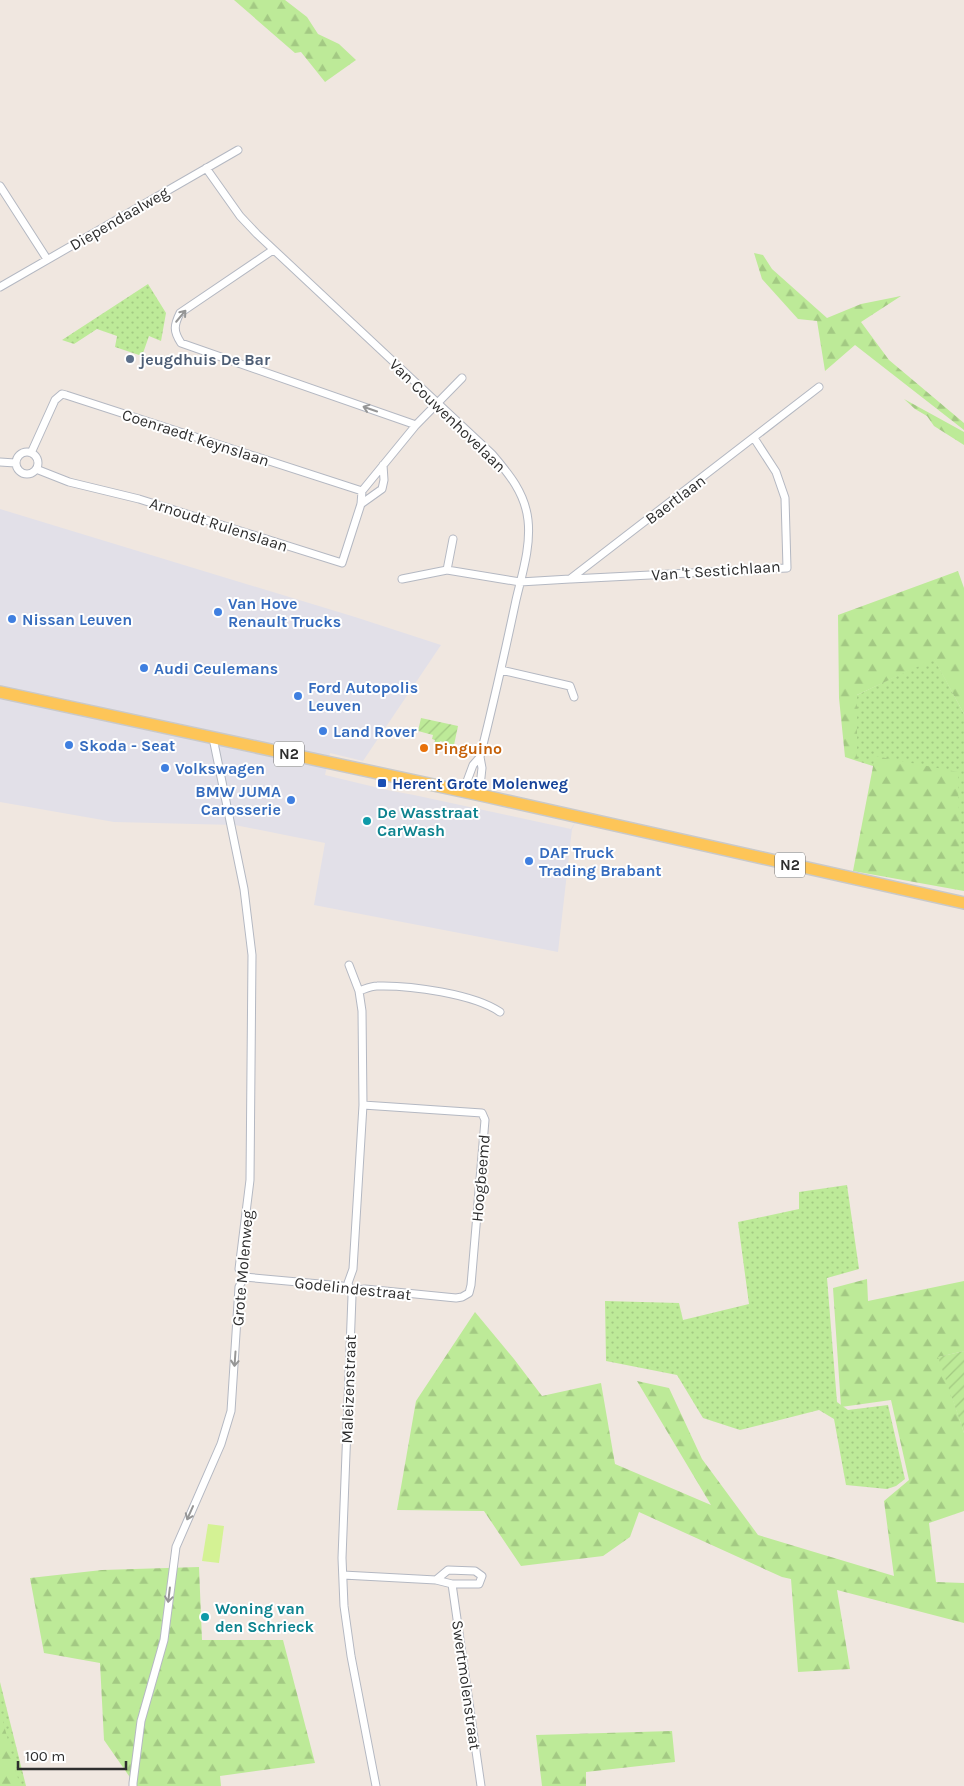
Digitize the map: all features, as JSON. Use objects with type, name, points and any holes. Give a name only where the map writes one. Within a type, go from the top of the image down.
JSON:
[{"type":"main road","name":"N2","points":[[0,692],[479,795],[964,903]]},
{"type":"street","name":"Diependaalweg","points":[[0,287],[238,150]]},
{"type":"street","name":"Van Couwenhovelaan","points":[[206,168],[240,216],[273,250],[492,454],[512,478],[523,499],[528,520],[528,545],[480,757],[482,768],[479,795]]},
{"type":"street","points":[[0,186],[47,259]]},
{"type":"street","points":[[273,250],[180,313],[174,324],[174,331],[181,343],[416,426]]},
{"type":"street","points":[[362,491],[416,426],[462,378]]},
{"type":"street","name":"Baertlaan","points":[[570,579],[819,387]]},
{"type":"street","name":"Coenraedt Keynslaan","points":[[31,453],[55,400],[62,394],[362,491]]},
{"type":"street","name":"Van 't Sestichlaan","points":[[570,579],[787,568],[785,498],[776,472],[754,438]]},
{"type":"street","points":[[15,463],[21,454],[31,453],[38,460],[36,469]]},
{"type":"street","name":"Arnoudt Rulenslaan","points":[[0,462],[15,463],[17,470],[23,474],[31,474],[36,469],[69,482],[140,499],[342,563],[361,504],[362,491]]},
{"type":"street","points":[[361,504],[382,489],[384,480],[383,465]]},
{"type":"street","points":[[447,570],[453,539]]},
{"type":"street","points":[[402,579],[447,570],[520,582],[570,579]]},
{"type":"street","points":[[501,670],[570,686],[574,697]]},
{"type":"street","name":"Grote Molenweg","points":[[134,1786],[141,1721],[164,1640],[176,1547],[221,1444],[231,1411],[239,1287],[244,1276],[239,1269],[250,1180],[252,955],[244,889],[213,738]]},
{"type":"street","name":"Van Couwenhovelaan","points":[[463,792],[473,765],[480,757]]},
{"type":"street","name":"Maleizenstraat","points":[[349,965],[359,991],[362,1011],[363,1105],[352,1269],[348,1287],[352,1296],[342,1558],[344,1606],[351,1656],[376,1786]]},
{"type":"street","points":[[359,991],[375,986],[428,989],[490,1005],[500,1012]]},
{"type":"street","name":"Hoogbeemd","points":[[363,1105],[482,1114],[485,1120],[471,1285],[469,1293],[462,1298]]},
{"type":"street","name":"Godelindestraat","points":[[244,1276],[348,1287],[357,1290],[365,1289],[462,1298]]},
{"type":"street","points":[[343,1575],[436,1580],[452,1584],[479,1584],[482,1576],[475,1571],[448,1570],[436,1580]]},
{"type":"street","name":"Swertmolenstraat","points":[[452,1584],[481,1786]]},
{"type":"shaded area","points":[[0,509],[441,645],[363,761],[330,753],[325,775],[571,829],[578,817],[572,829],[558,952],[314,905],[325,843],[235,825],[114,822],[0,802]]},
{"type":"green space","points":[[234,0],[285,0],[307,17],[318,34],[339,44],[356,60],[325,82],[301,52],[295,53]]},
{"type":"green space","points":[[754,253],[763,255],[772,269],[827,318],[861,304],[901,296],[861,322],[889,360],[964,423],[964,430],[855,345],[825,371],[817,321],[798,319],[762,279]]},
{"type":"green space","points":[[148,284],[166,313],[161,341],[149,336],[142,356],[115,347],[117,336],[97,329],[74,344],[62,340]]},
{"type":"green space","points":[[904,399],[964,432],[964,445],[934,426],[927,416],[915,409]]},
{"type":"green space","points":[[958,571],[964,588],[964,714],[934,659],[857,695],[857,761],[845,757],[839,698],[838,615]]},
{"type":"green space","points":[[934,658],[964,714],[964,875],[960,875],[873,766],[857,761],[857,695]]},
{"type":"green space","points":[[421,718],[458,726],[454,745],[440,741],[439,745],[434,744],[433,735],[418,731]]},
{"type":"green space","points":[[875,756],[958,772],[960,875],[964,875],[964,891],[853,871]]},
{"type":"green space","points":[[847,1185],[859,1269],[827,1278],[837,1402],[848,1410],[888,1405],[905,1479],[896,1486],[887,1489],[846,1485],[834,1419],[819,1410],[740,1430],[703,1418],[677,1375],[606,1361],[605,1301],[679,1303],[683,1320],[749,1304],[738,1222],[799,1209],[799,1192]]},
{"type":"green space","points":[[867,1279],[868,1301],[964,1281],[964,1351],[939,1357],[964,1433],[964,1511],[929,1523],[936,1582],[964,1583],[964,1623],[837,1590],[850,1669],[798,1672],[791,1579],[782,1577],[639,1512],[630,1537],[603,1556],[521,1566],[484,1511],[397,1510],[416,1401],[475,1312],[542,1396],[601,1383],[615,1464],[711,1505],[637,1381],[669,1388],[702,1459],[758,1535],[894,1576],[884,1501],[909,1480],[891,1400],[841,1407],[833,1288]]},
{"type":"green space","points":[[964,1351],[964,1433],[938,1357]]},
{"type":"green space","points":[[208,1524],[224,1526],[219,1563],[202,1561]]},
{"type":"green space","points":[[199,1567],[202,1640],[283,1640],[315,1763],[220,1776],[221,1786],[136,1786],[104,1740],[100,1663],[44,1653],[30,1578],[102,1570]]},
{"type":"green space","points":[[0,1682],[26,1786],[0,1786]]},
{"type":"green space","points":[[0,1710],[20,1786],[0,1786]]},
{"type":"green space","points":[[672,1731],[675,1762],[586,1772],[586,1786],[542,1786],[536,1735]]},
{"type":"place","name":"jeugdhuis De Bar","points":[[130,359]]},
{"type":"place","name":"Van Hove Renault Trucks","points":[[218,612]]},
{"type":"place","name":"Nissan Leuven","points":[[12,619]]},
{"type":"place","name":"Audi Ceulemans","points":[[144,668]]},
{"type":"place","name":"Ford Autopolis Leuven","points":[[298,696]]},
{"type":"place","name":"Land Rover","points":[[323,731]]},
{"type":"place","name":"Skoda - Seat","points":[[69,745]]},
{"type":"place","name":"Pinguino","points":[[424,748]]},
{"type":"place","name":"Volkswagen","points":[[165,768]]},
{"type":"place","name":"Herent Grote Molenweg","points":[[382,783]]},
{"type":"place","name":"BMW JUMA Carosserie","points":[[291,800]]},
{"type":"place","name":"De Wasstraat CarWash","points":[[367,821]]},
{"type":"place","name":"DAF Truck Trading Brabant","points":[[529,861]]},
{"type":"place","name":"Woning van den Schrieck","points":[[205,1617]]}]
